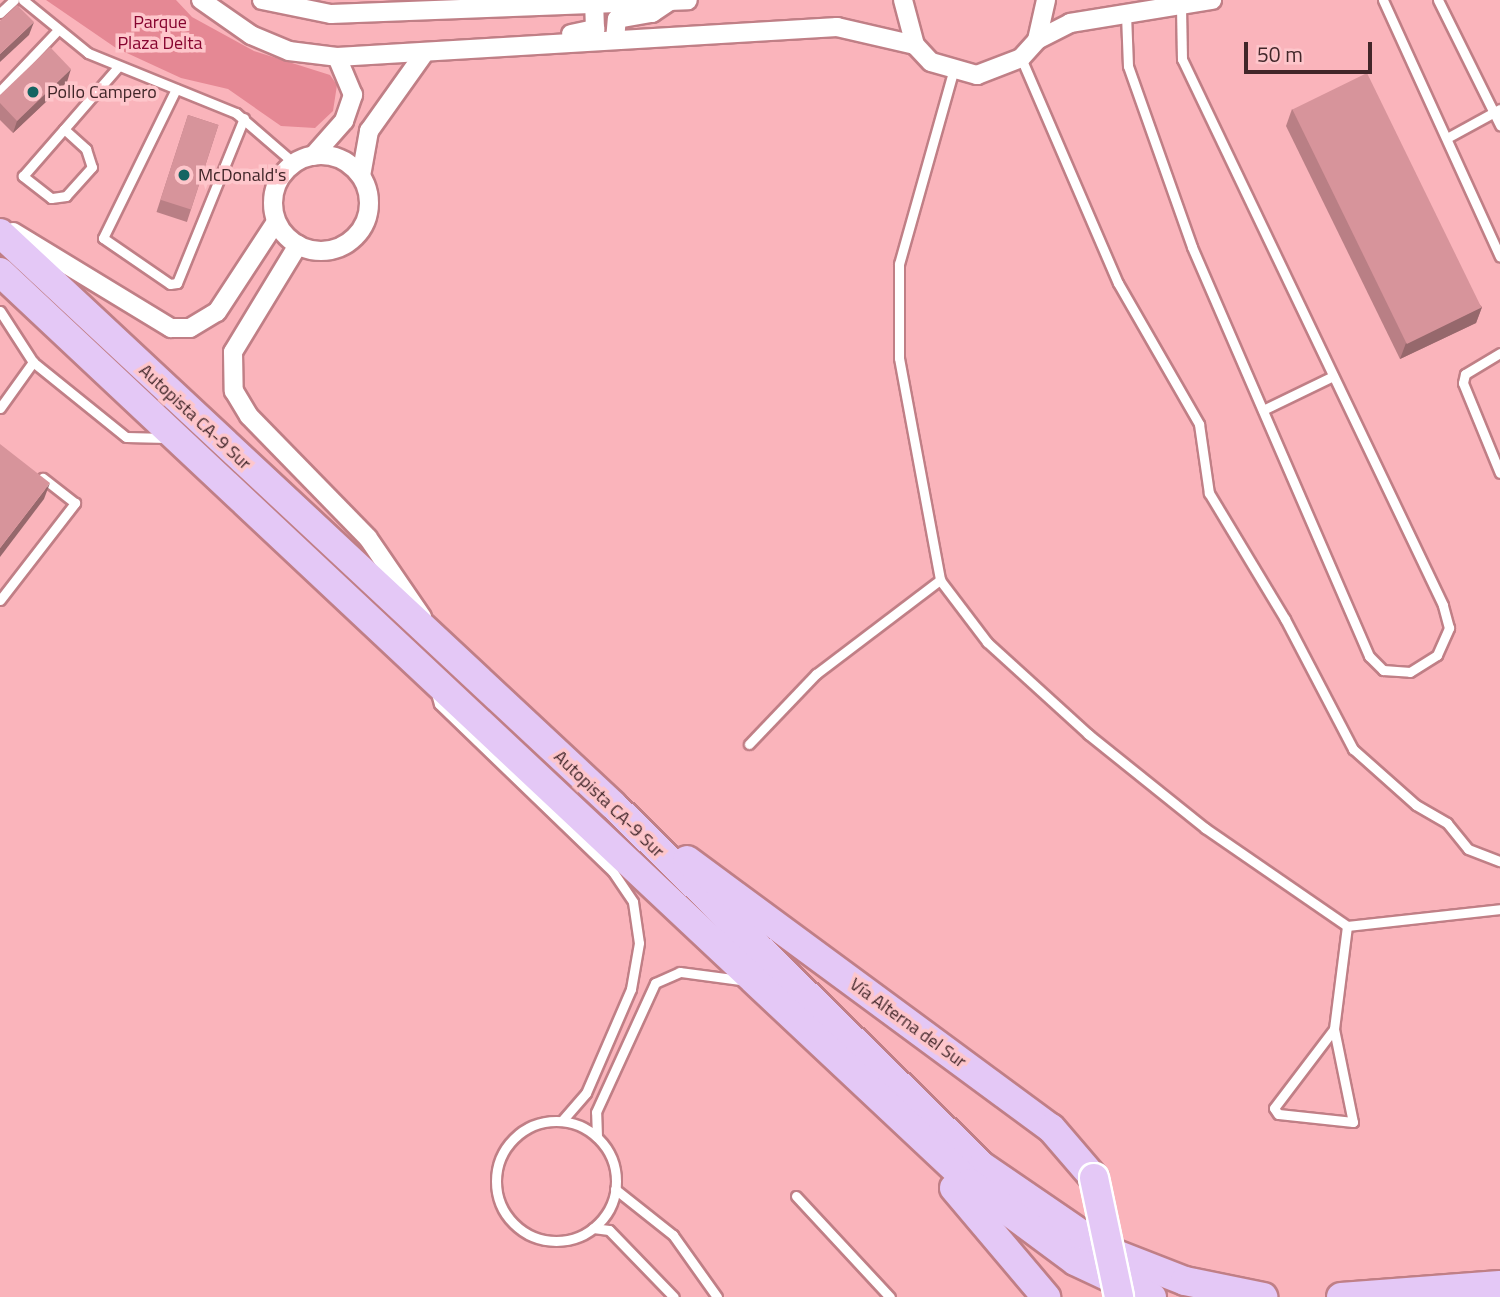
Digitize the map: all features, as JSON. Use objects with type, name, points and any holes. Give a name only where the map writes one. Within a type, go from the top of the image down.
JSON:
[{"type":"highway","name":"Autopista CA-9 Sur","points":[[0,233],[437,644],[614,805],[812,1006],[1027,1202],[1143,1268],[1263,1297]]},
{"type":"highway","name":"Autopista CA-9 Sur","points":[[0,272],[932,1149],[1036,1235],[1152,1297]]},
{"type":"highway","name":"Vía Alterna del Sur","points":[[614,805],[1051,1128],[1094,1178],[1119,1297]]},
{"type":"highway","points":[[932,1149],[949,1182],[1046,1297]]},
{"type":"highway","points":[[1341,1297],[1500,1285]]},
{"type":"street","points":[[201,0],[251,35],[289,51],[337,57],[423,55],[837,27],[915,44],[953,72],[989,73],[1021,58],[1037,40],[1070,23],[1212,0]]},
{"type":"street","points":[[262,0],[331,14],[688,0]]},
{"type":"street","points":[[903,0],[915,44]]},
{"type":"street","points":[[1037,40],[1046,0]]},
{"type":"street","points":[[615,40],[617,19],[652,13],[670,1]]},
{"type":"street","points":[[524,47],[595,29],[594,2]]},
{"type":"street","points":[[361,176],[369,131],[423,55]]},
{"type":"street","points":[[313,156],[344,121],[353,95],[337,57]]},
{"type":"street","points":[[0,224],[171,328],[190,328],[217,312],[276,222],[274,189],[294,163],[313,156],[340,159],[361,176],[368,192],[362,228],[334,250],[298,245],[276,222]]},
{"type":"street","points":[[298,245],[233,352],[234,391],[249,416],[368,537],[437,644]]},
{"type":"lane","points":[[0,13],[14,0]]},
{"type":"lane","points":[[23,0],[56,32],[117,68],[244,118],[294,163]]},
{"type":"lane","points":[[1383,0],[1500,257]]},
{"type":"lane","points":[[1438,0],[1497,110],[1500,125]]},
{"type":"lane","points":[[1126,14],[1128,66],[1192,247],[1369,656],[1383,670],[1410,672],[1437,654],[1449,628],[1182,59],[1181,5]]},
{"type":"lane","points":[[0,91],[56,32]]},
{"type":"lane","points":[[1021,58],[1118,283],[1199,424],[1209,493],[1285,619],[1353,749],[1416,805],[1447,822],[1468,849],[1500,860]]},
{"type":"lane","points":[[64,129],[86,149],[92,167],[66,196],[51,198],[23,176],[117,68]]},
{"type":"lane","points":[[953,72],[899,264],[899,358],[940,580],[987,642],[1088,734],[1205,828],[1347,926],[1500,909]]},
{"type":"lane","points":[[176,89],[103,238],[170,284],[177,283],[244,118]]},
{"type":"lane","points":[[1447,138],[1497,110]]},
{"type":"lane","points":[[0,311],[33,362],[125,437],[176,438]]},
{"type":"lane","points":[[1500,353],[1465,374],[1463,383],[1500,473]]},
{"type":"lane","points":[[0,408],[33,362]]},
{"type":"lane","points":[[1264,410],[1333,376]]},
{"type":"lane","points":[[0,600],[75,503],[32,469]]},
{"type":"lane","points":[[749,744],[816,674],[940,580]]},
{"type":"lane","points":[[433,681],[439,704],[613,872],[633,902],[639,943],[631,989],[586,1093],[562,1121]]},
{"type":"lane","points":[[1334,1029],[1274,1108],[1278,1114],[1353,1122],[1334,1029],[1347,926]]},
{"type":"lane","points":[[597,1137],[562,1121],[525,1129],[510,1141],[497,1168],[497,1197],[519,1229],[536,1238],[575,1238],[593,1228],[615,1189],[612,1161],[597,1137],[596,1112],[655,983],[668,974],[700,972],[755,985]]},
{"type":"lane","points":[[615,1189],[673,1234],[717,1297]]},
{"type":"lane","points":[[796,1196],[890,1297]]},
{"type":"lane","points":[[593,1228],[618,1237],[674,1297]]},
{"type":"green space","name":"Parque Plaza Delta","points":[[46,0],[176,0],[192,17],[254,51],[330,75],[337,85],[333,111],[315,128],[281,126],[228,89],[181,78],[116,48]]},
{"type":"building","points":[[17,5],[34,22],[0,54],[0,21]]},
{"type":"building","name":"Pollo Campero","points":[[50,47],[71,69],[17,121],[0,103],[0,95]]},
{"type":"building","points":[[1367,73],[1481,308],[1407,344],[1292,109]]},
{"type":"building","name":"McDonald's","points":[[188,115],[218,125],[191,210],[160,200]]},
{"type":"building","points":[[0,444],[50,483],[0,548]]},
{"type":"place","name":"Pollo Campero","points":[[33,92]]},
{"type":"place","name":"McDonald's","points":[[184,175]]}]
